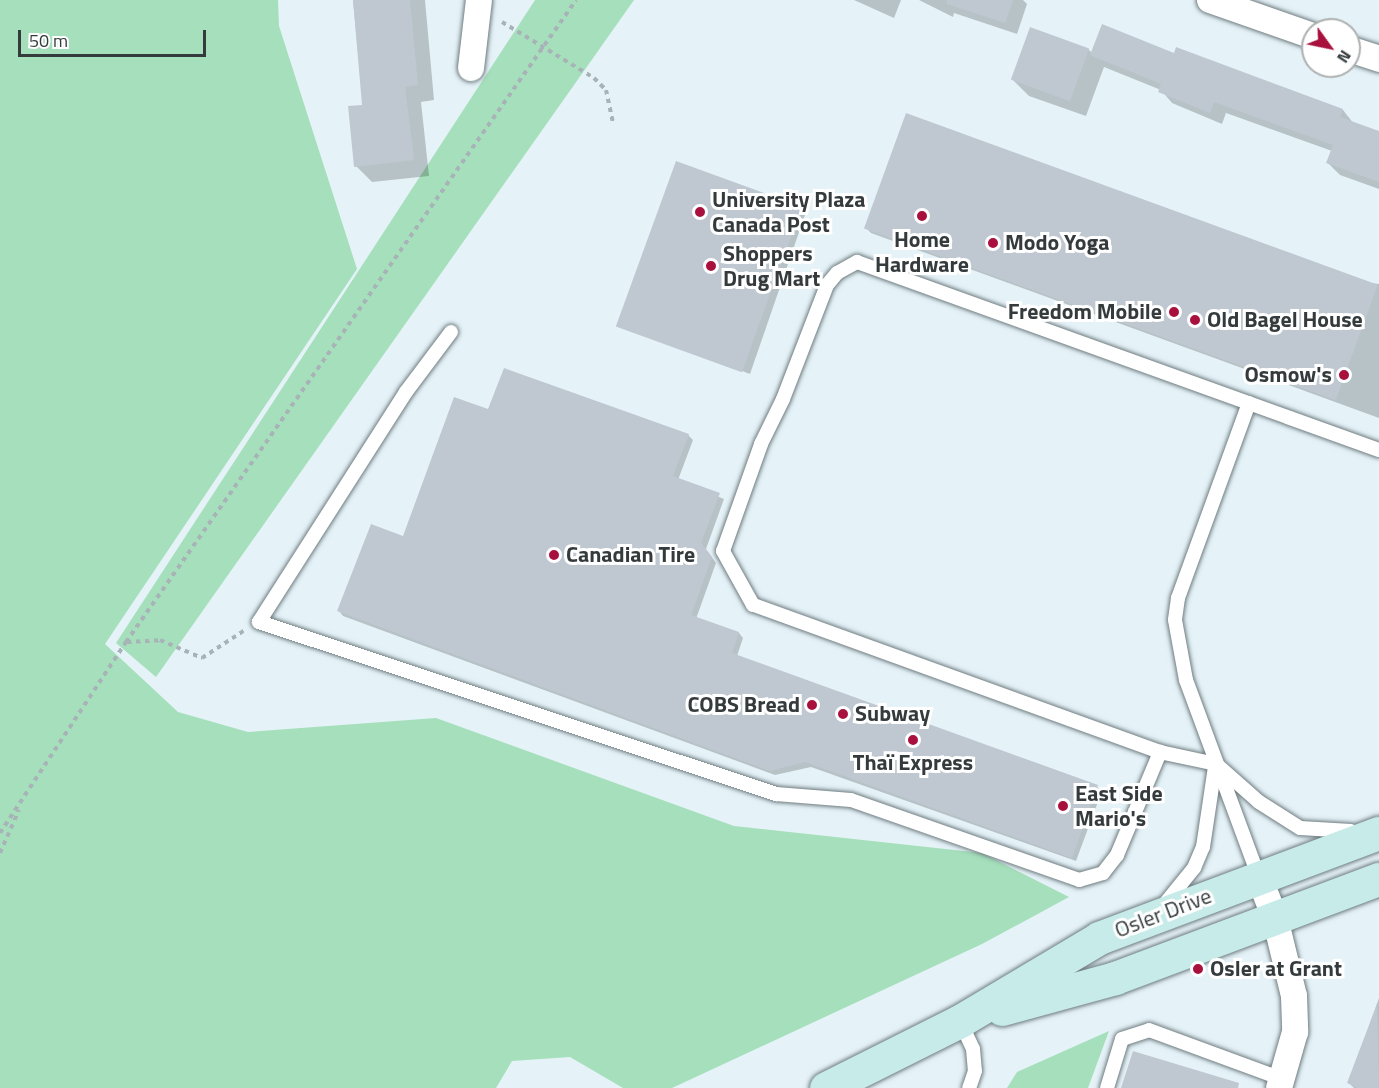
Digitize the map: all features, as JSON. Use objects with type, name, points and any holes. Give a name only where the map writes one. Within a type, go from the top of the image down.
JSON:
[{"type":"main road","name":"Osler Drive","points":[[826,1088],[960,1021],[1099,938],[1379,831]]},
{"type":"main road","name":"Osler Drive","points":[[960,1021],[1115,978],[1379,879]]},
{"type":"street","points":[[1210,0],[1301,32]]},
{"type":"street","points":[[471,68],[478,2]]},
{"type":"street","points":[[1361,53],[1379,59]]},
{"type":"street","points":[[1259,877],[1275,918],[1294,996],[1295,1032],[1281,1083]]},
{"type":"lane","points":[[1379,450],[857,262],[837,273],[827,285],[783,399],[761,444],[723,551],[753,605],[1160,752],[1216,765],[1258,802],[1300,828],[1330,832],[1379,831]]},
{"type":"lane","points":[[451,333],[405,392],[259,622],[776,794],[851,800],[1079,880],[1103,873],[1117,855],[1160,752]]},
{"type":"lane","points":[[1249,403],[1176,612],[1182,662],[1216,765],[1259,877]]},
{"type":"lane","points":[[1154,916],[1194,868],[1203,847],[1216,765]]},
{"type":"lane","points":[[960,1021],[973,1049],[975,1071],[969,1088]]},
{"type":"lane","points":[[1107,1088],[1122,1039],[1149,1030],[1281,1083]]},
{"type":"path","points":[[0,833],[126,642],[546,48],[576,0]]},
{"type":"path","points":[[478,2],[526,40],[546,48],[606,90],[613,122]]},
{"type":"path","points":[[126,642],[160,640],[202,658],[259,622]]},
{"type":"path","points":[[0,853],[23,801]]},
{"type":"green space","points":[[0,0],[278,0],[279,26],[357,269],[105,644],[178,712],[248,732],[436,718],[734,826],[982,853],[1069,897],[982,944],[672,1088],[623,1088],[570,1057],[512,1061],[496,1088],[0,1088]]},
{"type":"green space","points":[[535,0],[634,0],[156,677],[116,643]]},
{"type":"green space","points":[[1109,1031],[1088,1088],[1007,1088],[1017,1072]]},
{"type":"building","points":[[353,0],[410,0],[418,85],[405,87],[414,160],[354,167],[348,106],[362,105]]},
{"type":"building","points":[[947,0],[1013,0],[1005,23],[947,4]]},
{"type":"building","points":[[1102,24],[1174,53],[1176,47],[1343,109],[1340,117],[1379,131],[1379,182],[1326,163],[1333,145],[1214,102],[1210,113],[1158,92],[1161,84],[1090,55]]},
{"type":"building","points":[[1030,27],[1089,49],[1070,101],[1011,80]]},
{"type":"building","points":[[906,113],[1378,285],[1336,400],[864,229]]},
{"type":"building","name":"Shoppers Drug Mart","points":[[676,161],[802,207],[742,372],[616,326]]},
{"type":"building","points":[[504,368],[689,434],[673,476],[720,493],[701,543],[712,557],[691,615],[739,632],[732,653],[1098,785],[1072,858],[805,762],[770,771],[337,611],[371,524],[403,536],[454,397],[488,409]]},
{"type":"building","points":[[1377,1004],[1379,1088],[1358,1088],[1347,1083]]},
{"type":"building","points":[[1133,1051],[1239,1083],[1238,1088],[1121,1088]]},
{"type":"place","name":"University Plaza Canada Post","points":[[700,212]]},
{"type":"place","name":"Home Hardware","points":[[922,216]]},
{"type":"place","name":"Modo Yoga","points":[[993,243]]},
{"type":"place","name":"Shoppers Drug Mart","points":[[711,266]]},
{"type":"place","name":"Freedom Mobile","points":[[1174,312]]},
{"type":"place","name":"Old Bagel House","points":[[1195,320]]},
{"type":"place","name":"Osmow's","points":[[1344,375]]},
{"type":"place","name":"Canadian Tire","points":[[554,555]]},
{"type":"place","name":"COBS Bread","points":[[812,705]]},
{"type":"place","name":"Subway","points":[[843,714]]},
{"type":"place","name":"Thaï Express","points":[[913,740]]},
{"type":"place","name":"East Side Mario's","points":[[1063,806]]},
{"type":"place","name":"Osler at Grant","points":[[1198,969]]}]
